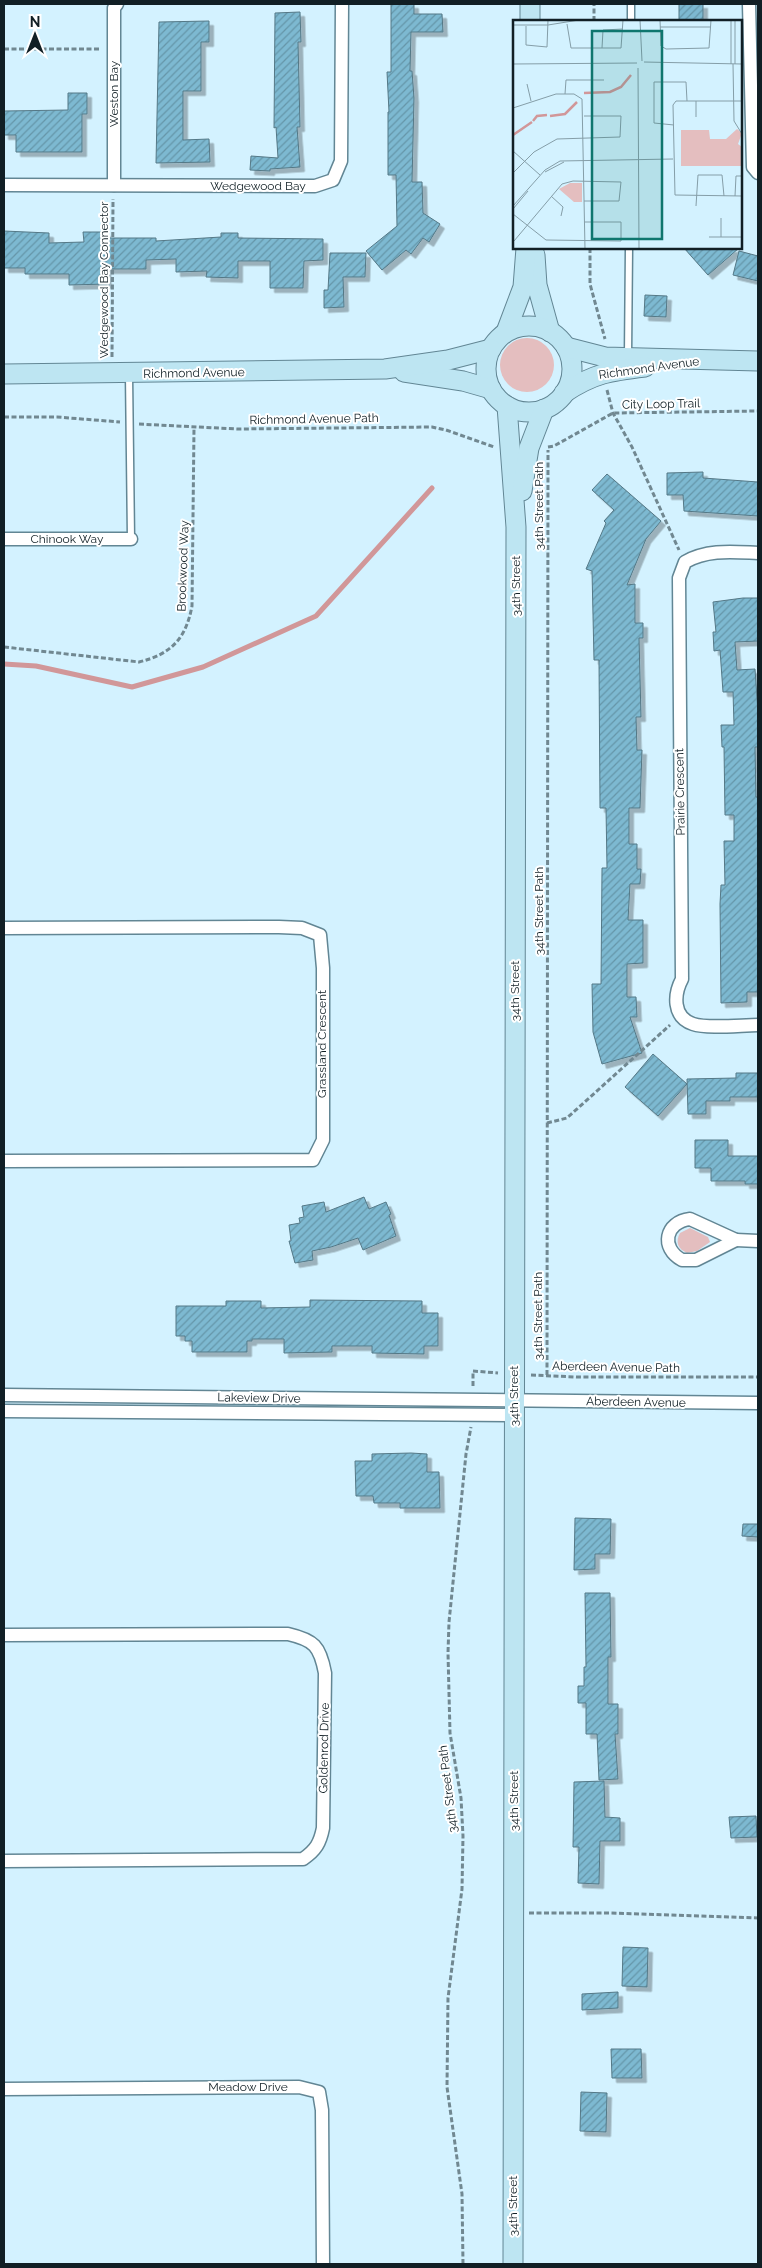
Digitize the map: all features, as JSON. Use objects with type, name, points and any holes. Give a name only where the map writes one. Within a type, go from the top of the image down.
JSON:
[{"type":"street","name":"Weston Bay","points":[[114,186],[114,8],[117,4]]},
{"type":"street","name":"Wedgewood Bay","points":[[4,185],[315,186],[333,180],[341,161],[342,4]]},
{"type":"street","points":[[530,4],[530,20]]},
{"type":"street","points":[[749,4],[754,87],[753,167],[758,172]]},
{"type":"street","points":[[506,332],[528,326],[540,327],[559,338],[566,347],[572,370],[570,382],[556,403],[544,409],[525,411],[507,406],[498,399],[491,389],[486,369],[490,349],[506,332],[523,287],[526,249]]},
{"type":"street","points":[[535,249],[537,284],[550,332]]},
{"type":"street","name":"Richmond Avenue","points":[[566,347],[605,365],[708,360]]},
{"type":"street","name":"Richmond Avenue","points":[[4,374],[385,370],[448,360],[490,349]]},
{"type":"street","name":"Richmond Avenue","points":[[564,393],[605,365],[628,358],[758,360]]},
{"type":"street","name":"Richmond Avenue","points":[[385,370],[462,381],[491,389]]},
{"type":"street","name":"34th Street","points":[[507,406],[520,448],[516,527],[513,2264]]},
{"type":"street","name":"34th Street","points":[[520,448],[544,409]]},
{"type":"street","name":"Chinook Way","points":[[4,539],[131,539]]},
{"type":"street","points":[[685,562],[698,554],[710,552],[758,553]]},
{"type":"street","name":"Prairie Crescent","points":[[685,562],[679,578],[678,604],[682,979],[677,989],[675,1001],[678,1011],[684,1019],[692,1024],[705,1026],[758,1025]]},
{"type":"street","name":"Grassland Crescent","points":[[4,928],[302,928],[320,935],[323,968],[323,1140],[313,1160],[283,1162],[4,1161]]},
{"type":"street","points":[[736,1240],[696,1260],[689,1261],[676,1256],[671,1251],[668,1238],[675,1224],[682,1220],[690,1219],[736,1240],[758,1240]]},
{"type":"street","name":"Lakeview Drive","points":[[4,1396],[474,1400],[514,1408]]},
{"type":"street","name":"Aberdeen Avenue","points":[[514,1408],[758,1403]]},
{"type":"street","name":"Lakeview Drive","points":[[4,1411],[472,1415],[514,1408]]},
{"type":"street","name":"Goldenrod Drive","points":[[4,1635],[288,1634],[304,1637],[315,1645],[322,1656],[325,1673],[323,1828],[320,1843],[313,1852],[303,1859],[4,1861]]},
{"type":"street","name":"Meadow Drive","points":[[4,2089],[299,2087],[318,2092],[322,2110],[323,2264]]},
{"type":"lane","points":[[631,4],[631,20]]},
{"type":"lane","points":[[628,358],[629,249]]},
{"type":"lane","points":[[121,374],[129,423],[131,539]]},
{"type":"path","points":[[594,4],[594,20]]},
{"type":"path","points":[[4,49],[115,49]]},
{"type":"path","name":"Wedgewood Bay Connector","points":[[114,186],[121,374]]},
{"type":"path","name":"City Loop Trail","points":[[590,249],[590,284],[605,339],[608,400],[613,413],[758,411]]},
{"type":"path","points":[[613,413],[632,447],[685,562]]},
{"type":"path","name":"Richmond Avenue Path","points":[[4,417],[57,417],[194,428],[432,427],[446,430],[493,447],[520,448],[554,446],[613,413]]},
{"type":"path","name":"Brookwood Way","points":[[4,647],[139,662],[151,659],[175,646],[190,619],[192,606],[194,428]]},
{"type":"path","name":"34th Street Path","points":[[547,1375],[548,447]]},
{"type":"path","points":[[547,1123],[567,1118],[670,1025]]},
{"type":"path","name":"Aberdeen Avenue Path","points":[[474,1400],[474,1371],[576,1378],[758,1378]]},
{"type":"path","name":"34th Street Path","points":[[463,2264],[462,2194],[447,2087],[448,1998],[462,1889],[463,1836],[461,1798],[450,1733],[448,1622],[472,1415]]},
{"type":"path","points":[[514,1913],[610,1913],[758,1918]]},
{"type":"shaded area","points":[[527,338],[537,340],[546,346],[552,355],[554,365],[552,375],[546,384],[537,390],[527,392],[517,390],[508,384],[502,375],[500,365],[502,355],[508,346],[517,340]]},
{"type":"shaded area","points":[[690,1228],[708,1237],[710,1242],[697,1251],[687,1253],[681,1249],[678,1239],[680,1233]]},
{"type":"building","points":[[391,4],[414,4],[414,14],[442,14],[443,32],[411,32],[410,71],[412,71],[414,98],[412,182],[422,182],[423,213],[440,224],[429,242],[423,238],[411,254],[406,250],[382,270],[366,251],[397,226],[396,175],[388,175],[389,112],[387,72],[391,72]]},
{"type":"building","points":[[679,4],[703,4],[703,20],[679,20]]},
{"type":"building","points":[[300,12],[301,42],[298,42],[300,127],[297,127],[300,167],[270,169],[270,171],[250,170],[251,156],[278,158],[276,127],[274,128],[275,13]]},
{"type":"building","points":[[209,21],[209,42],[201,42],[201,91],[183,91],[183,140],[209,139],[210,162],[156,163],[159,22]]},
{"type":"building","points":[[68,93],[87,93],[87,114],[82,114],[82,152],[16,152],[16,135],[4,135],[4,111],[68,110]]},
{"type":"building","points":[[4,231],[49,233],[49,243],[84,242],[83,232],[106,232],[106,238],[156,238],[156,241],[221,237],[221,233],[238,233],[238,238],[323,239],[323,260],[304,261],[303,288],[270,288],[270,261],[238,261],[238,278],[206,277],[207,271],[176,272],[176,259],[146,260],[146,269],[106,269],[107,284],[69,285],[69,274],[25,274],[25,268],[4,268]]},
{"type":"building","points":[[685,249],[738,249],[708,275]]},
{"type":"building","points":[[739,251],[758,256],[758,281],[733,275]]},
{"type":"building","points":[[330,253],[366,253],[365,277],[343,277],[344,307],[324,308],[324,290],[328,290]]},
{"type":"building","points":[[645,295],[667,296],[666,317],[644,316]]},
{"type":"building","points":[[703,472],[703,478],[758,482],[758,516],[684,511],[683,495],[667,495],[667,473]]},
{"type":"building","points":[[607,474],[661,521],[646,539],[627,585],[635,584],[635,623],[643,623],[643,638],[639,638],[641,717],[636,717],[637,750],[642,750],[640,808],[629,808],[629,844],[637,844],[637,869],[641,869],[640,884],[630,884],[628,920],[643,920],[643,963],[627,964],[627,997],[636,997],[637,1017],[630,1017],[642,1053],[602,1064],[593,1032],[592,984],[601,984],[602,868],[607,868],[606,808],[600,808],[599,660],[594,660],[592,571],[586,569],[606,523],[604,521],[614,510],[592,490]]},
{"type":"building","points":[[758,598],[758,641],[735,642],[737,670],[755,669],[758,713],[758,747],[755,747],[756,797],[758,797],[758,992],[747,992],[747,1002],[721,1003],[720,904],[721,885],[725,885],[724,841],[734,841],[734,815],[725,815],[724,747],[722,747],[721,725],[734,725],[733,692],[723,692],[720,650],[714,651],[713,632],[716,632],[713,602]]},
{"type":"building","points":[[653,1054],[687,1084],[658,1116],[625,1087]]},
{"type":"building","points":[[736,1073],[758,1073],[758,1097],[730,1097],[730,1101],[706,1101],[706,1114],[688,1114],[687,1079],[736,1078]]},
{"type":"building","points":[[695,1140],[728,1140],[728,1156],[758,1156],[758,1184],[745,1184],[745,1181],[711,1181],[711,1168],[695,1168]]},
{"type":"building","points":[[364,1197],[369,1209],[386,1202],[396,1236],[363,1250],[358,1238],[312,1251],[313,1260],[295,1263],[289,1241],[291,1241],[289,1225],[300,1223],[299,1218],[304,1217],[302,1206],[324,1202],[326,1212]]},
{"type":"building","points":[[310,1300],[422,1301],[422,1313],[438,1313],[438,1346],[424,1346],[424,1354],[372,1353],[372,1346],[332,1346],[332,1352],[284,1353],[284,1339],[252,1339],[252,1341],[247,1341],[247,1352],[192,1352],[192,1341],[185,1341],[185,1336],[176,1336],[176,1306],[226,1306],[226,1301],[261,1301],[261,1308],[310,1307]]},
{"type":"building","points":[[372,1454],[427,1454],[427,1472],[439,1472],[440,1508],[400,1508],[400,1503],[374,1503],[373,1496],[356,1496],[355,1461],[372,1461]]},
{"type":"building","points":[[575,1518],[611,1519],[610,1554],[595,1554],[595,1569],[574,1570]]},
{"type":"building","points":[[743,1524],[758,1524],[758,1537],[742,1536]]},
{"type":"building","points":[[585,1593],[610,1593],[611,1657],[608,1657],[608,1704],[618,1704],[618,1734],[615,1734],[618,1779],[599,1780],[597,1734],[586,1734],[586,1703],[578,1703],[578,1686],[584,1686],[584,1667],[586,1667]]},
{"type":"building","points":[[604,1781],[605,1817],[620,1818],[620,1841],[600,1841],[599,1884],[578,1883],[579,1847],[573,1847],[574,1782]]},
{"type":"building","points":[[756,1816],[757,1837],[731,1838],[729,1817]]},
{"type":"building","points":[[623,1947],[648,1948],[647,1987],[622,1986]]},
{"type":"building","points":[[618,1992],[618,2008],[582,2010],[582,1994]]},
{"type":"building","points":[[611,2049],[641,2049],[642,2078],[612,2078]]},
{"type":"building","points":[[581,2092],[607,2093],[606,2132],[580,2131]]},
{"type":"waterway","points":[[4,664],[36,666],[132,687],[203,667],[316,616],[432,488]]}]
